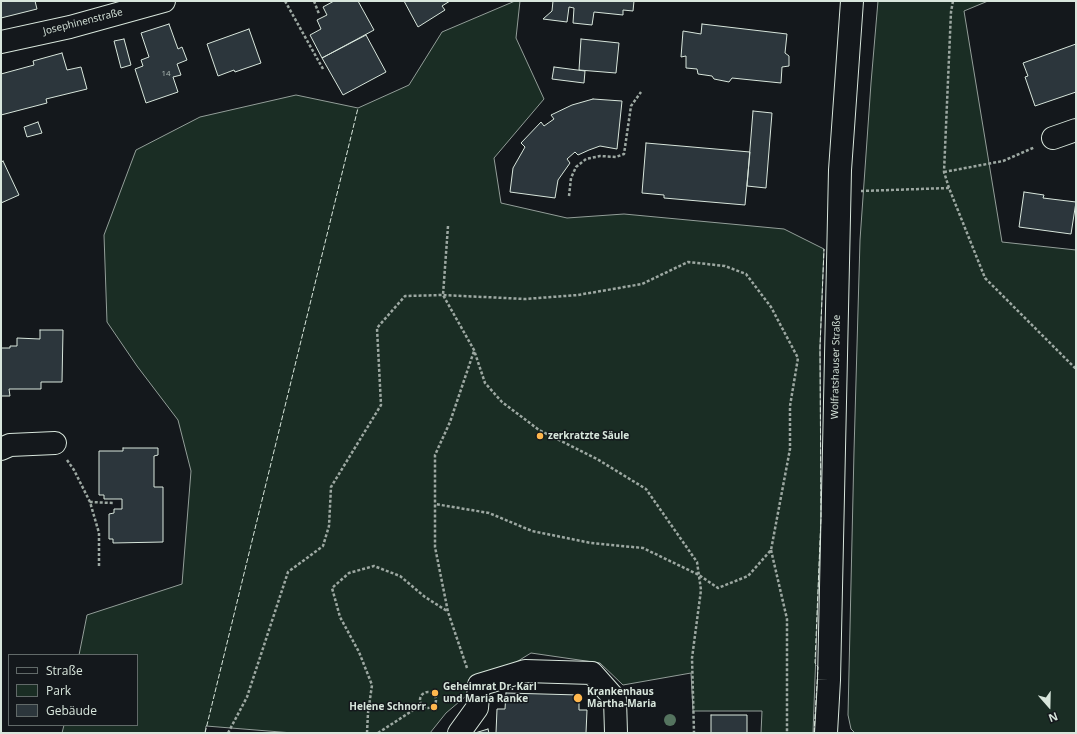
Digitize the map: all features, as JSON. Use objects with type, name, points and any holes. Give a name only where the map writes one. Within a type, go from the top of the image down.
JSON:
[{"type":"main road","name":"Josephinenstraße","points":[[1,42],[70,27],[164,1]]},
{"type":"main road","name":"Wolfratshauser Straße","points":[[826,733],[829,680],[840,192],[852,1]]},
{"type":"main road","points":[[1053,138],[1076,130]]},
{"type":"main road","points":[[1,448],[10,445],[55,443]]},
{"type":"main road","points":[[459,733],[477,708],[479,685],[526,671],[592,673],[615,699],[616,733]]},
{"type":"path","points":[[285,1],[323,69]]},
{"type":"path","points":[[314,1],[319,14]]},
{"type":"path","points":[[953,1],[951,12],[944,172],[949,188],[985,278],[1076,369]]},
{"type":"path","points":[[569,196],[571,178],[576,167],[586,159],[600,156],[616,157],[624,154],[630,106],[641,92]]},
{"type":"path","points":[[944,172],[1003,161],[1053,138]]},
{"type":"path","points":[[840,192],[949,188]]},
{"type":"path","points":[[448,226],[444,295],[474,350],[486,383],[502,402],[539,430],[598,459],[646,488],[697,562],[701,590],[692,658],[694,733]]},
{"type":"path","points":[[228,733],[247,697],[288,572],[324,546],[329,526],[331,487],[381,405],[377,328],[405,296],[444,295],[524,299],[578,295],[642,284],[688,262],[725,266],[746,274],[771,307],[798,358],[790,406],[790,449],[771,550],[787,619],[787,733]]},
{"type":"path","points":[[474,350],[450,422],[436,454],[435,547],[448,612],[465,666],[479,685]]},
{"type":"path","points":[[55,443],[74,470],[90,502],[99,533],[99,566]]},
{"type":"path","points":[[90,502],[113,503]]},
{"type":"path","points":[[435,504],[489,513],[532,531],[591,543],[643,548],[699,575],[718,588],[748,576],[771,550]]},
{"type":"path","points":[[367,733],[372,685],[359,652],[340,617],[332,588],[349,573],[374,566],[400,576],[425,597],[448,612]]},
{"type":"path","points":[[429,692],[434,695],[435,702],[432,706],[425,708],[421,705],[420,700],[422,695],[429,692]]},
{"type":"path","points":[[378,733],[421,705]]},
{"type":"green space","points":[[515,1],[520,1],[516,38],[544,99],[494,158],[501,203],[567,218],[624,214],[784,229],[824,249],[820,347],[821,517],[813,733],[761,733],[762,711],[693,711],[691,673],[623,685],[600,663],[531,653],[479,685],[446,713],[430,733],[293,733],[206,726],[205,733],[62,733],[64,726],[138,726],[138,654],[79,654],[87,615],[182,584],[191,471],[178,420],[137,366],[107,322],[104,235],[136,150],[200,117],[296,95],[358,108],[409,85],[442,32]]},
{"type":"green space","points":[[878,1],[988,1],[964,11],[1002,242],[1076,250],[1076,733],[855,733],[851,729],[848,715],[860,240]]},
{"type":"building","points":[[1,1],[35,1],[37,9],[1,18]]},
{"type":"building","points":[[334,1],[358,1],[374,30],[322,58],[310,35],[321,29],[317,20],[327,15],[323,7]]},
{"type":"building","points":[[404,1],[450,1],[442,6],[445,10],[418,27]]},
{"type":"building","points":[[553,1],[634,1],[633,11],[623,10],[623,15],[594,12],[592,25],[573,23],[574,8],[569,7],[567,22],[543,19],[552,11]]},
{"type":"building","points":[[169,24],[178,49],[182,47],[187,60],[177,64],[181,75],[173,77],[178,92],[146,103],[135,69],[143,66],[141,60],[149,57],[141,33]]},
{"type":"building","points":[[702,24],[787,34],[785,53],[789,56],[789,66],[782,67],[781,83],[732,78],[729,82],[714,79],[712,76],[698,74],[697,69],[686,68],[686,56],[681,57],[683,31],[701,34]]},
{"type":"building","points":[[249,29],[261,63],[218,76],[207,44]]},
{"type":"building","points":[[366,35],[386,72],[343,95],[322,58]]},
{"type":"building","points":[[124,39],[131,65],[121,68],[114,41]]},
{"type":"building","points":[[581,39],[619,43],[616,73],[579,70]]},
{"type":"building","points":[[1076,44],[1076,92],[1035,106],[1025,77],[1028,76],[1023,63]]},
{"type":"building","points":[[62,53],[67,70],[81,67],[87,89],[46,99],[47,103],[1,115],[1,74],[34,65],[33,61]]},
{"type":"building","points":[[554,67],[585,71],[584,83],[552,79]]},
{"type":"building","points":[[593,99],[622,101],[617,149],[600,146],[578,155],[575,152],[567,159],[570,163],[558,180],[555,198],[510,192],[513,168],[525,147],[521,143],[541,122],[544,126],[554,119],[551,115],[572,105]]},
{"type":"building","points":[[753,111],[772,113],[766,188],[747,186]]},
{"type":"building","points":[[38,122],[42,133],[27,137],[24,127]]},
{"type":"building","points":[[646,143],[750,152],[745,205],[664,198],[664,195],[642,193]]},
{"type":"building","points":[[3,161],[19,195],[1,203],[1,163]]},
{"type":"building","points":[[1024,192],[1044,195],[1043,198],[1076,202],[1071,234],[1019,227]]},
{"type":"building","points":[[40,330],[63,330],[62,382],[41,382],[41,389],[9,389],[10,396],[1,396],[1,348],[17,346],[17,338],[40,339]]},
{"type":"building","points":[[123,448],[158,448],[158,455],[154,456],[154,487],[163,487],[163,542],[113,543],[113,539],[109,539],[109,514],[114,513],[114,509],[122,509],[122,499],[104,499],[104,495],[99,495],[99,451],[123,451]]},
{"type":"building","points":[[506,693],[579,695],[579,710],[587,710],[586,733],[496,733],[497,709],[505,709]]},
{"type":"building","points":[[711,715],[747,715],[747,733],[711,733]]},
{"type":"building","points":[[488,729],[489,733],[475,733]]},
{"type":"fence","points":[[205,733],[358,108]]},
{"type":"fence","points":[[814,733],[818,667],[815,663],[821,517],[820,347],[824,249]]},
{"type":"place","name":"zerkratzte Säule","points":[[540,436]]},
{"type":"place","name":"Geheimrat Dr. Karl und Maria Ranke","points":[[435,693]]},
{"type":"place","name":"Krankenhaus Martha-Maria","points":[[578,698]]},
{"type":"place","name":"Helene Schnorr","points":[[434,707]]}]
